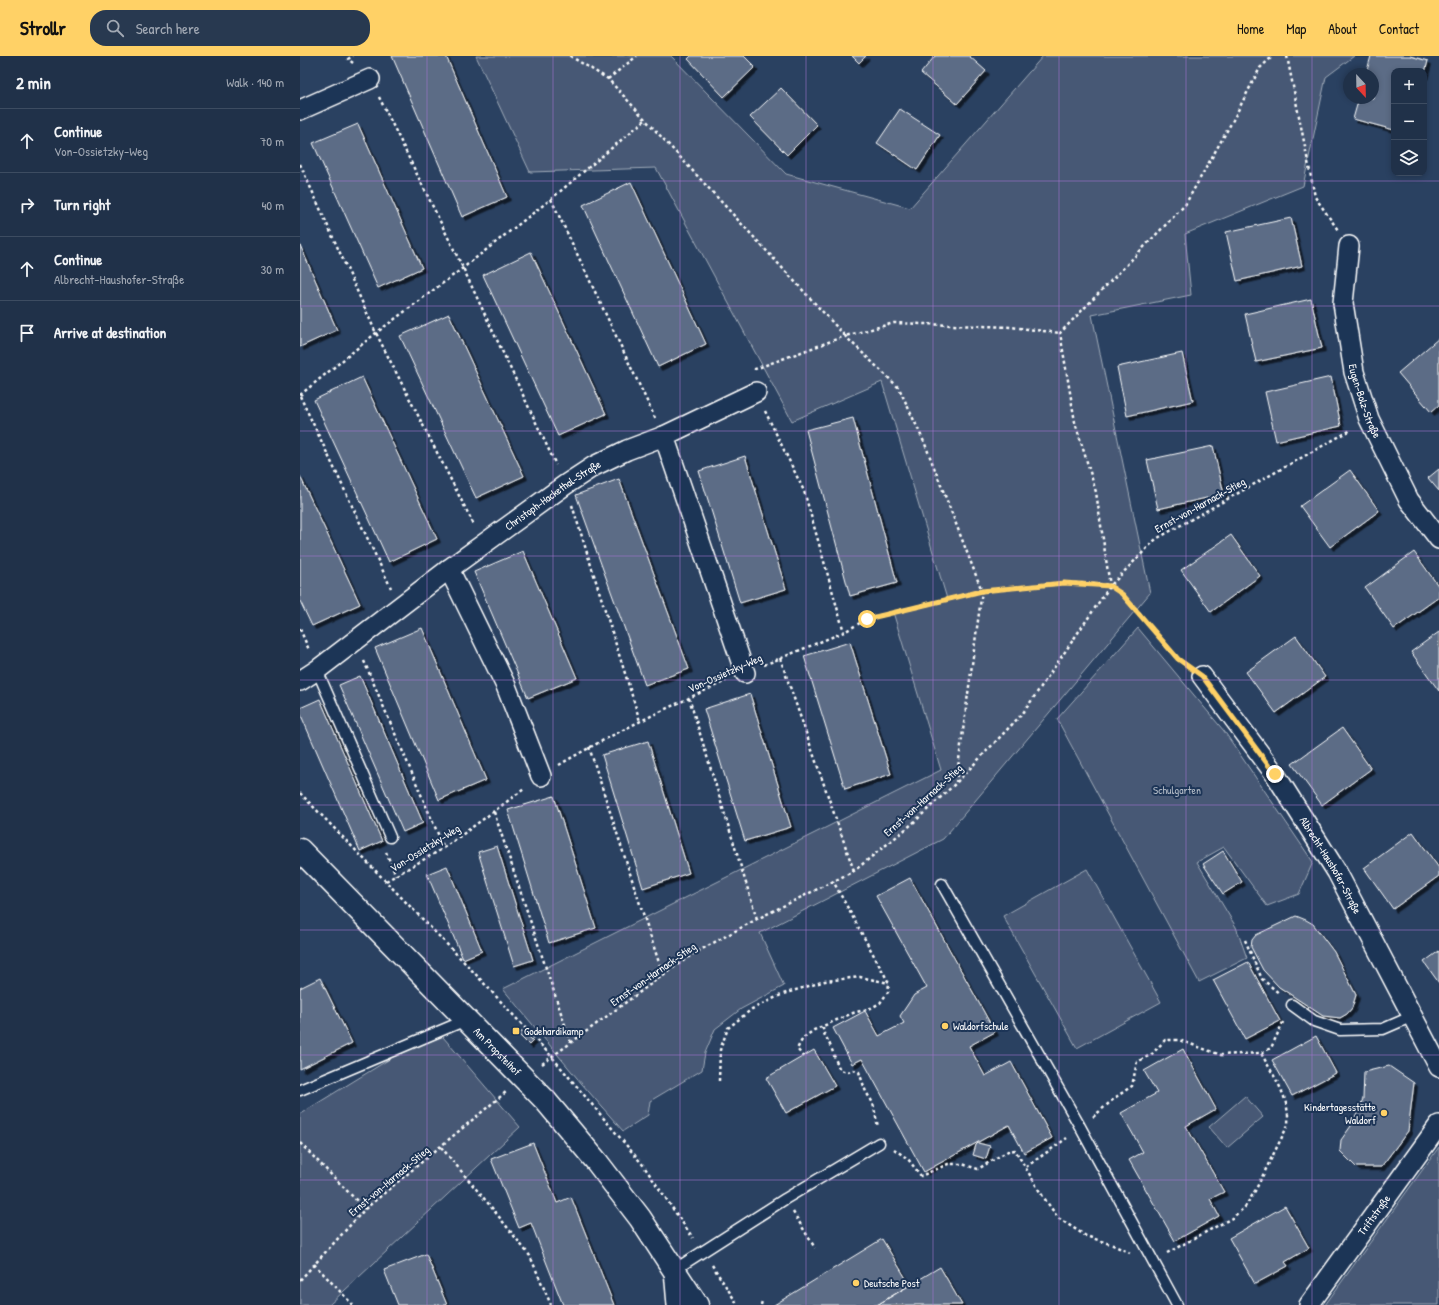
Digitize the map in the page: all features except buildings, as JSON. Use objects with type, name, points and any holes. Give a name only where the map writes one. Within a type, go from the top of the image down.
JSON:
[{"type":"street","points":[[300,110],[370,78]]},
{"type":"street","name":"Eugen-Bolz-Straße","points":[[1349,246],[1343,303],[1354,372],[1369,419],[1409,500],[1439,539]]},
{"type":"street","name":"Christoph-Hackethal-Straße","points":[[300,681],[317,670],[449,569],[565,484],[594,466],[627,450],[664,436],[756,392]]},
{"type":"street","points":[[664,436],[745,673]]},
{"type":"street","points":[[449,569],[506,686],[541,776]]},
{"type":"street","name":"Albrecht-Haushofer-Straße","points":[[1202,676],[1275,774],[1337,872],[1439,1067]]},
{"type":"street","name":"Am Propsteihof","points":[[300,850],[524,1078],[597,1162],[640,1218],[696,1305]]},
{"type":"street","name":"Triftstraße","points":[[1309,1305],[1439,1125]]},
{"type":"street","name":"Am Propsteihof","points":[[674,1270],[677,1305]]},
{"type":"lane","points":[[317,670],[390,837]]},
{"type":"lane","points":[[942,884],[1078,1123],[1177,1305]]},
{"type":"lane","points":[[1292,1005],[1314,1021],[1340,1030],[1383,1028],[1413,1016]]},
{"type":"lane","points":[[300,1090],[466,1020]]},
{"type":"lane","points":[[674,1270],[785,1199],[879,1143]]},
{"type":"path","points":[[570,56],[608,79],[845,336],[899,388],[926,444],[982,591],[956,783]]},
{"type":"path","points":[[608,79],[637,56]]},
{"type":"path","points":[[1060,333],[1185,205],[1233,120],[1260,68],[1273,56]]},
{"type":"path","points":[[1287,56],[1315,197],[1349,246]]},
{"type":"path","points":[[370,78],[463,268],[565,484],[640,721]]},
{"type":"path","points":[[400,607],[300,396],[376,332],[463,268],[551,199],[645,120]]},
{"type":"path","points":[[300,164],[376,332],[484,543]]},
{"type":"path","points":[[551,199],[664,436]]},
{"type":"path","points":[[844,632],[804,491],[756,392],[755,369],[845,336],[894,323],[1011,327],[1060,333]]},
{"type":"path","points":[[1060,333],[1075,422],[1096,492],[1110,586],[1122,594],[1178,659],[1202,676]]},
{"type":"path","name":"Ernst-von-Harnack-Stieg","points":[[300,1280],[365,1209],[524,1078],[552,1057],[693,954],[757,919],[833,880],[854,871],[912,824],[956,783],[1023,713],[1110,586],[1156,539],[1369,419]]},
{"type":"path","name":"Von-Ossietzky-Weg","points":[[386,881],[444,848],[541,776],[589,747],[689,698],[844,632],[867,619],[982,591],[1064,583],[1110,586]]},
{"type":"path","points":[[356,641],[444,848]]},
{"type":"path","points":[[780,658],[854,871]]},
{"type":"path","points":[[689,698],[757,919]]},
{"type":"path","points":[[589,747],[663,975]]},
{"type":"path","points":[[300,793],[468,966],[552,1057],[643,1165],[738,1305]]},
{"type":"path","points":[[494,812],[571,1043]]},
{"type":"path","points":[[387,856],[396,876]]},
{"type":"path","points":[[804,1057],[797,1049],[803,1038],[814,1030],[853,1013],[871,1008],[880,1003],[888,992],[889,983],[833,880]]},
{"type":"path","points":[[1092,1117],[1132,1086],[1137,1062],[1152,1054],[1165,1040],[1179,1040],[1221,1055],[1261,1053],[1271,1048],[1292,1005],[1262,979],[1245,940]]},
{"type":"path","points":[[720,1081],[720,1050],[728,1028],[752,1009],[783,994],[826,981],[860,977],[889,983]]},
{"type":"path","points":[[823,1027],[823,1034],[830,1045],[834,1059],[840,1070],[848,1072],[853,1070],[859,1072],[876,1113],[879,1143],[892,1148],[908,1159],[921,1176],[948,1164],[962,1164],[978,1169],[1008,1151],[1015,1150],[1040,1192],[1058,1218],[1086,1236],[1113,1245],[1139,1258],[1153,1260],[1232,1218],[1245,1207],[1255,1191],[1288,1125],[1289,1114],[1285,1098],[1261,1053]]},
{"type":"path","points":[[1026,1167],[1061,1142]]},
{"type":"path","points":[[300,1143],[365,1209]]},
{"type":"path","name":"Ernst-von-Harnack-Stieg","points":[[441,1147],[530,1256],[551,1305]]},
{"type":"path","points":[[785,1199],[815,1248]]},
{"type":"path","points":[[314,1264],[353,1305]]},
{"type":"path","points":[[761,1305],[762,1301]]},
{"type":"green space","points":[[476,56],[671,56],[786,174],[910,208],[1043,56],[1354,56],[1326,77],[1303,186],[1185,234],[1191,295],[1092,315],[1150,593],[943,839],[760,933],[784,986],[741,1009],[715,1029],[705,1053],[702,1070],[650,1101],[648,1115],[623,1131],[503,989],[941,770],[893,612],[947,599],[882,382],[792,421],[656,168],[530,172]]},
{"type":"green space","name":"Schulgarten","points":[[1138,628],[1224,731],[1313,862],[1299,894],[1267,906],[1224,847],[1197,862],[1236,927],[1247,958],[1199,982],[1057,719]]},
{"type":"green space","points":[[1087,869],[1161,1002],[1077,1048],[1003,916]]},
{"type":"green space","points":[[437,1030],[520,1127],[329,1305],[300,1305],[300,1114]]},
{"type":"green space","points":[[1245,1096],[1263,1117],[1227,1148],[1209,1127]]},
{"type":"green space","points":[[1439,1147],[1439,1305],[1325,1305]]},
{"type":"place","name":"Waldorfschule","points":[[945,1026]]},
{"type":"place","name":"Godehardikamp","points":[[516,1031]]},
{"type":"place","name":"Kindertagesstätte Waldorf","points":[[1384,1113]]},
{"type":"place","name":"Deutsche Post","points":[[856,1283]]},
{"type":"route","points":[[867,619],[982,591],[1064,583],[1110,586],[1122,594],[1178,659],[1202,676],[1275,774]]}]
